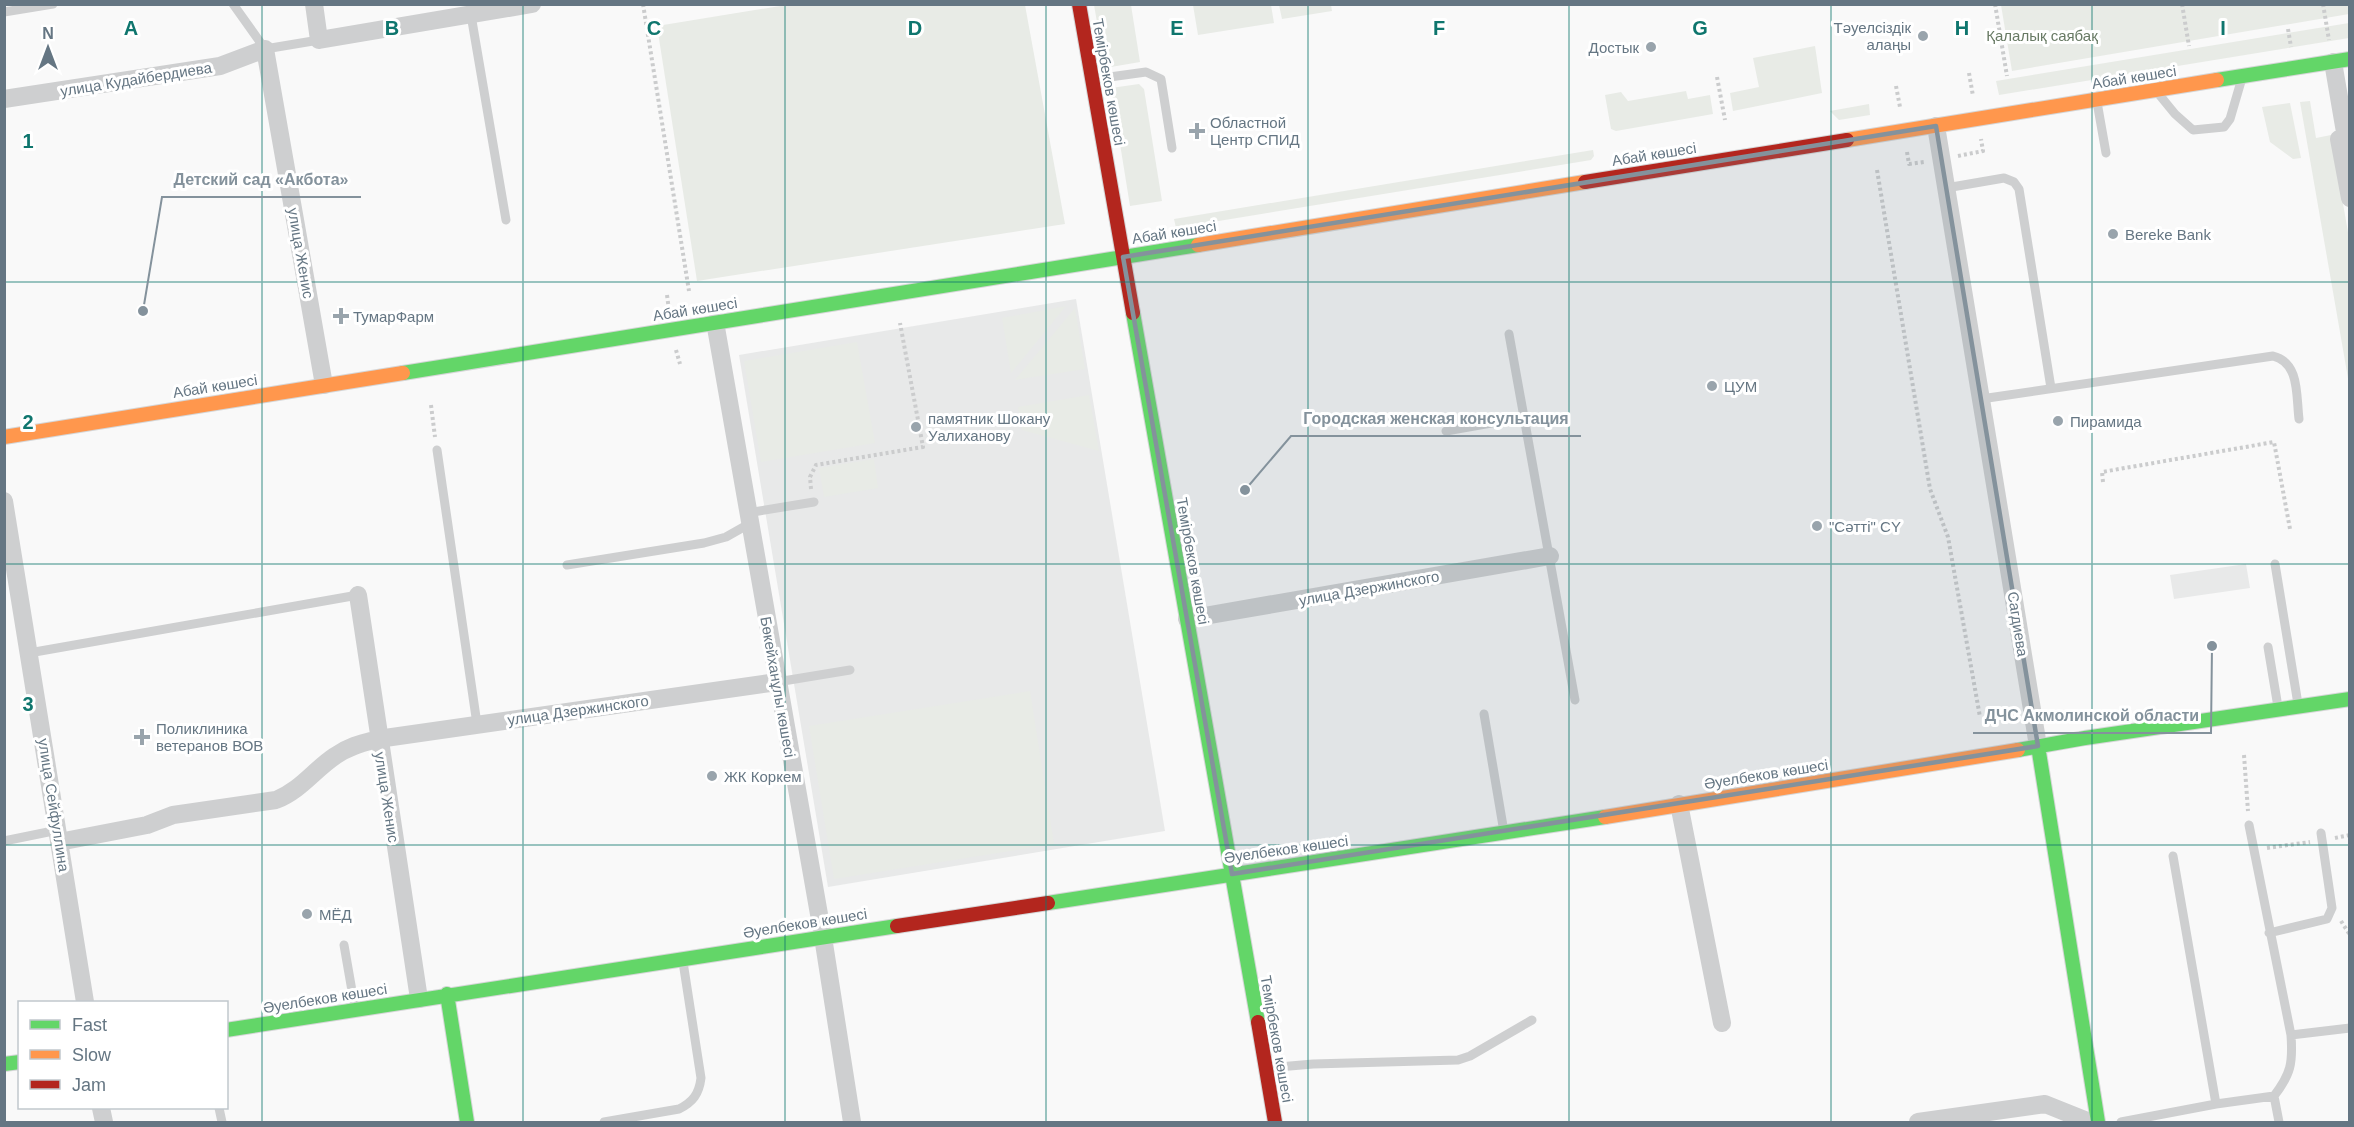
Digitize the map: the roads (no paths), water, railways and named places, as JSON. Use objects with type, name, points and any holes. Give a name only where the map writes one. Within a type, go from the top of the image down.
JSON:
[{"type":"street","points":[[314,4],[319,40]]},
{"type":"street","name":"улица Кудайбердиева","points":[[319,40],[532,4]]},
{"type":"street","name":"Темірбеков көшесі","points":[[1079,4],[1275,1122]]},
{"type":"street","name":"улица Кудайбердиева","points":[[4,99],[220,66],[265,49]]},
{"type":"street","name":"улица Женис","points":[[265,49],[324,385]]},
{"type":"street","points":[[2341,60],[2348,137],[2339,139],[2349,198]]},
{"type":"street","name":"Абай көшесі","points":[[4,437],[2341,60]]},
{"type":"street","name":"Сагдиева","points":[[1936,126],[2098,1122]]},
{"type":"street","name":"Бөкейханұлы көшесі","points":[[715,322],[823,937],[852,1122]]},
{"type":"street","name":"улица Сейфуллина","points":[[4,501],[85,1001]]},
{"type":"street","name":"улица Дзержинского","points":[[1187,619],[1550,556]]},
{"type":"street","name":"улица Женис","points":[[358,595],[419,999]]},
{"type":"street","name":"улица Дзержинского","points":[[58,836],[147,825],[173,814],[276,800],[291,794],[334,756],[351,746],[378,739],[777,682]]},
{"type":"street","name":"Әуелбеков көшесі","points":[[228,1030],[447,994],[1289,867],[2038,746],[2349,699]]},
{"type":"street","points":[[1679,804],[1722,1023]]},
{"type":"street","points":[[447,994],[467,1122]]},
{"type":"street","points":[[1918,1122],[2045,1104],[2090,1122]]},
{"type":"lane","points":[[4,12],[53,4]]},
{"type":"lane","points":[[233,4],[265,49]]},
{"type":"lane","points":[[471,15],[506,220]]},
{"type":"lane","name":"улица Кудайбердиева","points":[[265,49],[319,40]]},
{"type":"lane","points":[[1092,79],[1146,72],[1161,79],[1172,148]]},
{"type":"lane","points":[[2156,90],[2190,128],[2200,130],[2221,127],[2227,125],[2230,119],[2242,76]]},
{"type":"lane","points":[[2097,100],[2106,153]]},
{"type":"lane","points":[[1946,188],[2004,178],[2014,182],[2019,189],[2051,388]]},
{"type":"lane","points":[[1509,334],[1575,700]]},
{"type":"lane","points":[[1981,399],[2273,356],[2284,359],[2292,368],[2299,419]]},
{"type":"lane","points":[[1446,431],[1525,417]]},
{"type":"lane","points":[[437,450],[477,724]]},
{"type":"lane","points":[[567,565],[704,543],[726,537],[748,519],[814,502]]},
{"type":"lane","points":[[2275,564],[2299,706]]},
{"type":"lane","points":[[29,653],[358,595]]},
{"type":"lane","points":[[2268,647],[2278,709]]},
{"type":"lane","points":[[777,682],[850,670]]},
{"type":"lane","points":[[1484,714],[1504,832]]},
{"type":"lane","points":[[2121,1122],[2216,1104],[2274,1096],[2285,1083],[2292,1067],[2291,1035],[2249,825]]},
{"type":"lane","points":[[4,841],[58,836]]},
{"type":"lane","points":[[2269,933],[2327,919],[2332,908],[2322,837]]},
{"type":"lane","points":[[2173,856],[2216,1104]]},
{"type":"lane","points":[[344,945],[355,1010]]},
{"type":"lane","points":[[604,1122],[679,1109],[689,1104],[699,1089],[701,1078],[682,958]]},
{"type":"lane","points":[[1266,1068],[1313,1064],[1458,1060],[1470,1056],[1532,1020]]},
{"type":"lane","points":[[2291,1035],[2349,1028]]},
{"type":"lane","points":[[2274,1096],[2279,1122]]},
{"type":"place","name":"Тәуелсіздік алаңы","points":[[1923,36]]},
{"type":"place","name":"Достык","points":[[1651,47]]},
{"type":"place","name":"Областной Центр СПИД","points":[[1197,131]]},
{"type":"place","name":"Bereke Bank","points":[[2113,234]]},
{"type":"place","name":"Детский сад «Акбота»","points":[[143,311]]},
{"type":"place","name":"ТумарФарм","points":[[341,316]]},
{"type":"place","name":"ЦУМ","points":[[1712,386]]},
{"type":"place","name":"Пирамида","points":[[2058,421]]},
{"type":"place","name":"памятник Шокану Уалиханову","points":[[916,427]]},
{"type":"place","name":"Городская женская консультация","points":[[1245,490]]},
{"type":"place","name":"\"Сәтті\" СY","points":[[1817,526]]},
{"type":"place","name":"ДЧС Акмолинской области","points":[[2212,646]]},
{"type":"place","name":"Поликлиника ветеранов ВОВ","points":[[142,737]]},
{"type":"place","name":"ЖК Коркем","points":[[712,776]]},
{"type":"place","name":"МЁД","points":[[307,914]]},
{"type":"park label","name":"Қалалық саябақ","points":[[2042,35]]}]
